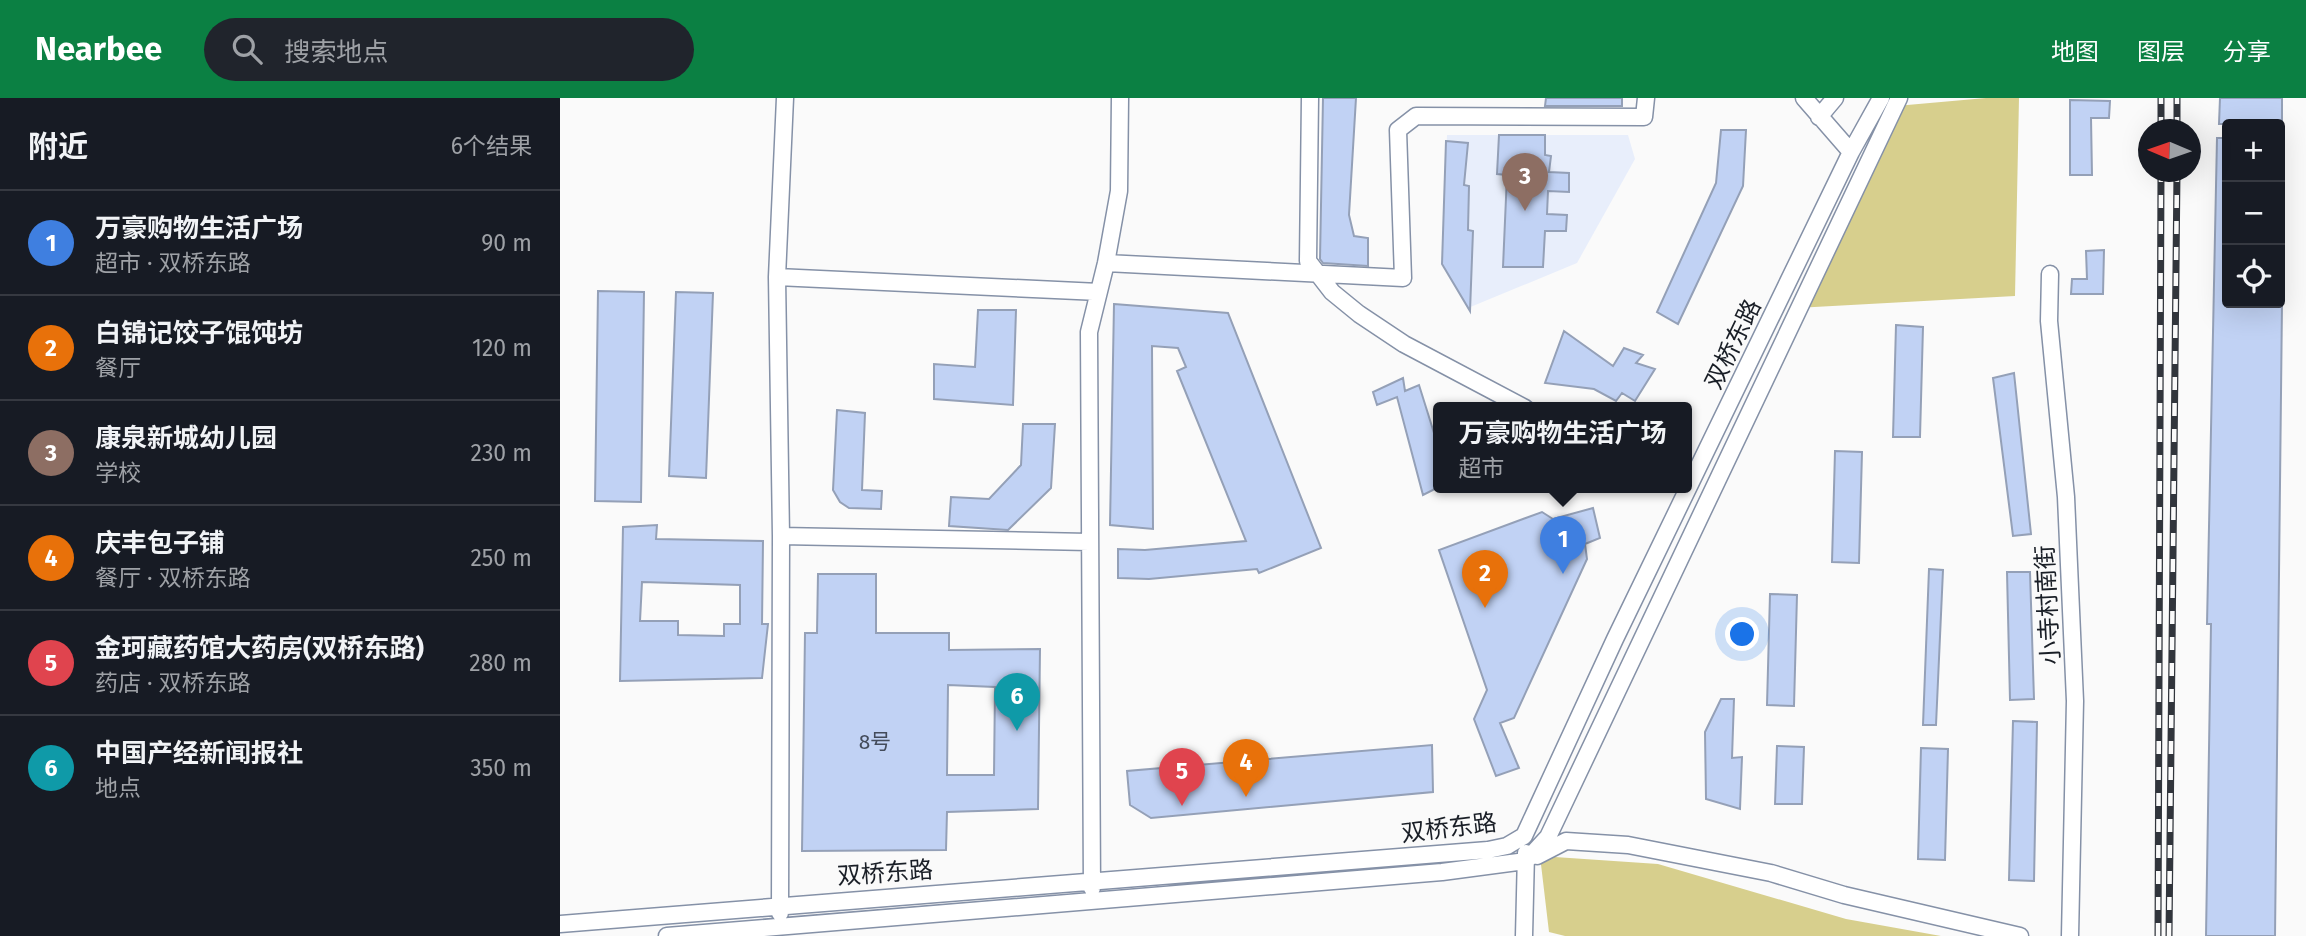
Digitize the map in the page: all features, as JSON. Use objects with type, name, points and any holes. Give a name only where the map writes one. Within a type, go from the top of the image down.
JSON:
[{"type":"street","points":[[779,932],[780,536],[777,277],[785,98]]},
{"type":"street","points":[[1092,901],[1088,332],[1106,263],[1119,191],[1120,98]]},
{"type":"street","points":[[1310,98],[1308,261],[1350,307],[1404,344],[1514,402]]},
{"type":"street","points":[[1106,263],[1320,276],[1403,278],[1398,131],[1416,116],[1644,117],[1646,98]]},
{"type":"street","points":[[1804,98],[1851,152]]},
{"type":"street","points":[[1819,117],[1835,98]]},
{"type":"street","name":"双桥东路","points":[[1692,474],[1851,152],[1881,98]]},
{"type":"street","name":"双桥东路","points":[[667,936],[779,932],[1092,901],[1442,873],[1526,861],[1548,837],[1899,98]]},
{"type":"street","name":"小寺村南街","points":[[2050,274],[2049,321],[2066,497],[2076,701],[2070,936]]},
{"type":"street","points":[[777,277],[1099,292]]},
{"type":"street","name":"双桥东路","points":[[560,924],[780,904],[1488,850],[1507,846],[1524,836],[1683,493]]},
{"type":"street","points":[[780,536],[1089,542]]},
{"type":"street","points":[[1524,836],[1524,936]]},
{"type":"street","points":[[1526,861],[1566,841],[1628,845],[1771,873],[1844,895],[2020,936]]},
{"type":"shaded area","points":[[1986,98],[2019,98],[2015,296],[1796,308],[1896,106]]},
{"type":"shaded area","points":[[1447,135],[1628,135],[1635,159],[1577,263],[1468,308],[1442,264]]},
{"type":"shaded area","points":[[1540,856],[1658,864],[1846,919],[1941,936],[1565,936],[1549,932]]},
{"type":"building","points":[[1323,98],[1356,98],[1349,215],[1354,236],[1368,238],[1368,266],[1323,263],[1320,259]]},
{"type":"building","points":[[1546,98],[1622,98],[1622,106],[1545,106]]},
{"type":"building","points":[[2220,98],[2282,98],[2282,119],[2222,119],[2222,124],[2219,124]]},
{"type":"building","points":[[2070,100],[2110,101],[2109,118],[2091,118],[2092,175],[2070,175]]},
{"type":"building","points":[[1721,130],[1746,130],[1743,186],[1678,324],[1657,312],[1716,183]]},
{"type":"building","points":[[1499,135],[1545,135],[1545,155],[1551,156],[1549,172],[1569,173],[1569,192],[1548,191],[1547,214],[1567,215],[1566,231],[1545,231],[1543,267],[1503,267],[1507,175],[1497,174]]},
{"type":"building","points":[[2217,138],[2222,138],[2222,308],[2282,308],[2275,936],[2206,936],[2211,624],[2207,624]]},
{"type":"building","points":[[1446,141],[1468,143],[1464,185],[1469,186],[1468,230],[1473,231],[1470,311],[1442,264]]},
{"type":"building","points":[[2104,250],[2103,294],[2071,294],[2072,279],[2087,279],[2086,251]]},
{"type":"building","points":[[598,291],[644,292],[641,502],[595,501]]},
{"type":"building","points":[[676,292],[713,293],[706,478],[669,476]]},
{"type":"building","points":[[1114,304],[1228,313],[1321,548],[1259,573],[1257,569],[1149,579],[1118,578],[1118,549],[1145,550],[1246,541],[1177,371],[1186,367],[1178,348],[1152,346],[1153,529],[1110,525]]},
{"type":"building","points":[[978,310],[1016,310],[1013,405],[934,399],[934,364],[975,367]]},
{"type":"building","points":[[1896,325],[1923,327],[1920,437],[1893,437]]},
{"type":"building","points":[[1564,331],[1613,366],[1624,348],[1643,355],[1636,363],[1655,369],[1635,401],[1622,393],[1616,401],[1594,389],[1545,383]]},
{"type":"building","points":[[2014,373],[2031,534],[2013,536],[1993,378]]},
{"type":"building","points":[[1403,378],[1405,391],[1419,385],[1433,430],[1433,490],[1423,495],[1397,397],[1377,405],[1373,392]]},
{"type":"building","points":[[837,410],[865,413],[862,490],[882,491],[881,509],[849,508],[840,502],[833,490]]},
{"type":"building","points":[[1023,424],[1055,424],[1051,488],[1008,530],[949,526],[951,497],[989,499],[1021,465]]},
{"type":"building","points":[[1835,451],[1862,452],[1859,563],[1832,562]]},
{"type":"building","points":[[1593,508],[1600,538],[1585,544],[1587,559],[1514,718],[1500,723],[1519,768],[1496,776],[1474,719],[1487,690],[1439,550],[1542,512],[1553,519]]},
{"type":"building","points":[[657,525],[656,539],[763,541],[762,624],[768,624],[762,678],[620,681],[623,527]],"holes":[[[642,582],[740,585],[740,624],[724,624],[724,636],[678,635],[678,621],[640,621]]]},
{"type":"building","points":[[1929,569],[1943,570],[1936,725],[1923,725]]},
{"type":"building","points":[[2007,572],[2030,572],[2034,699],[2010,700]]},
{"type":"building","points":[[818,574],[876,574],[876,633],[949,633],[949,650],[1040,649],[1038,809],[947,812],[946,850],[802,851],[805,633],[817,633]],"holes":[[[948,685],[995,687],[994,775],[947,775]]]},
{"type":"building","points":[[1770,594],[1797,595],[1794,706],[1767,705]]},
{"type":"building","points":[[1721,699],[1734,699],[1732,758],[1742,757],[1740,809],[1706,799],[1705,732]]},
{"type":"building","points":[[2013,721],[2037,722],[2034,881],[2009,880]]},
{"type":"building","points":[[1432,745],[1433,792],[1151,818],[1130,805],[1127,771]]},
{"type":"building","points":[[1777,746],[1804,747],[1802,804],[1775,804]]},
{"type":"building","points":[[1921,748],[1948,749],[1945,860],[1918,859]]},
{"type":"railway","points":[[2161,98],[2161,119]]},
{"type":"railway","points":[[2177,98],[2177,119]]},
{"type":"railway","points":[[2158,936],[2161,182]]},
{"type":"railway","points":[[2169,936],[2177,182]]},
{"type":"place","name":"康泉新城幼儿园","points":[[1525,211]]},
{"type":"place","name":"万豪购物生活广场","points":[[1563,574]]},
{"type":"place","name":"白锦记饺子馄饨坊","points":[[1485,608]]},
{"type":"place","name":"中国产经新闻报社","points":[[1017,731]]},
{"type":"place","name":"庆丰包子铺","points":[[1246,797]]},
{"type":"place","name":"金珂藏药馆大药房(双桥东路)","points":[[1182,806]]}]
